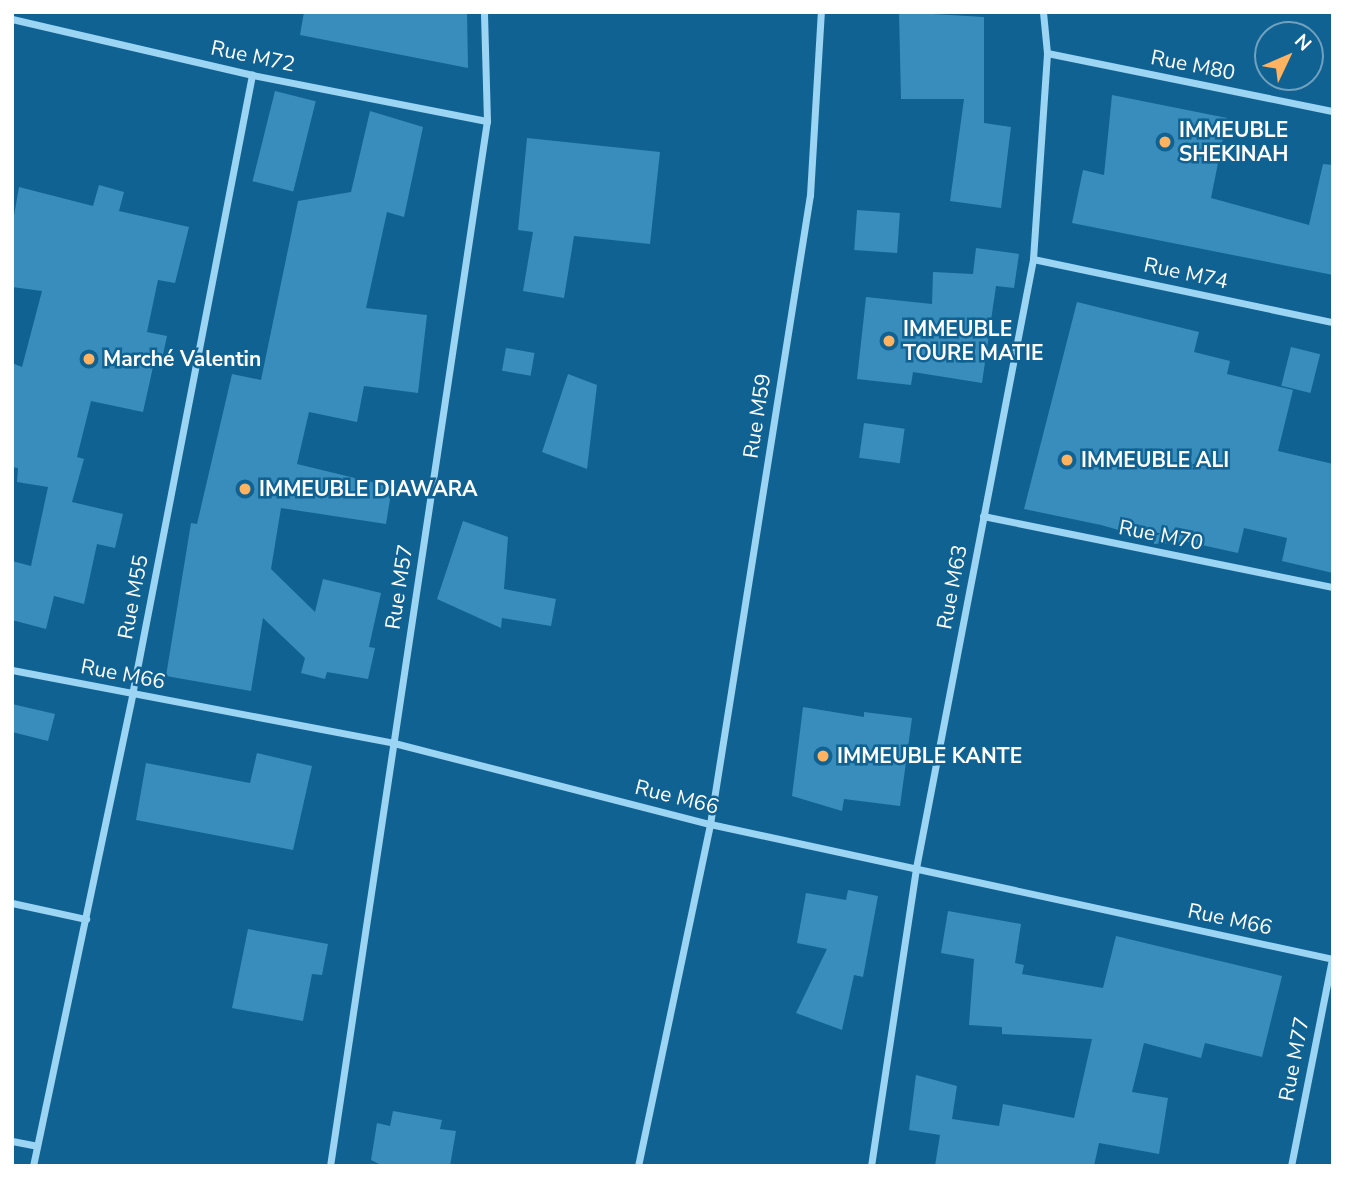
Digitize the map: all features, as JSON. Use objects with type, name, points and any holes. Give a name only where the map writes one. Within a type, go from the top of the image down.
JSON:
[{"type":"street","name":"Rue M57","points":[[330,1166],[349,1014],[394,743],[487,121],[484,12]]},
{"type":"street","name":"Rue M59","points":[[638,1166],[710,824],[810,195],[821,12]]},
{"type":"street","name":"Rue M63","points":[[871,1166],[915,869],[1033,259],[1046,53],[1043,12]]},
{"type":"street","name":"Rue M72","points":[[12,19],[252,75],[487,121]]},
{"type":"street","name":"Rue M80","points":[[1046,53],[1333,111]]},
{"type":"street","name":"Rue M55","points":[[33,1166],[132,695],[252,75]]},
{"type":"street","name":"Rue M74","points":[[1033,259],[1333,322]]},
{"type":"street","name":"Rue M70","points":[[983,516],[1333,587]]},
{"type":"street","name":"Rue M66","points":[[12,670],[394,743],[710,824],[1332,959]]},
{"type":"street","points":[[12,903],[86,919]]},
{"type":"street","name":"Rue M77","points":[[1291,1166],[1332,959]]},
{"type":"street","points":[[12,1141],[37,1146]]},
{"type":"building","points":[[304,12],[467,12],[468,68],[300,35]]},
{"type":"building","points":[[899,12],[984,17],[984,123],[1011,127],[1001,208],[950,201],[964,99],[901,99]]},
{"type":"building","points":[[275,91],[316,101],[293,191],[253,181]]},
{"type":"building","points":[[1112,95],[1227,118],[1211,198],[1309,225],[1323,164],[1333,165],[1333,275],[1072,223],[1083,170],[1104,175]]},
{"type":"building","points":[[370,111],[423,127],[404,217],[387,212],[366,308],[427,315],[418,393],[364,386],[357,422],[309,412],[297,464],[392,487],[386,524],[281,508],[271,569],[315,612],[323,579],[381,593],[369,647],[375,648],[368,679],[327,672],[325,679],[301,673],[305,658],[263,618],[251,691],[166,676],[191,523],[197,524],[232,374],[261,380],[298,201],[351,192]]},
{"type":"building","points":[[527,138],[660,152],[650,244],[574,236],[564,298],[523,291],[533,232],[518,230]]},
{"type":"building","points":[[99,185],[124,192],[119,211],[189,227],[175,283],[158,280],[147,332],[167,336],[160,368],[153,367],[143,412],[91,401],[77,457],[84,459],[72,502],[123,514],[115,548],[97,544],[84,604],[54,596],[46,629],[12,620],[12,561],[31,566],[48,487],[17,482],[18,468],[12,467],[12,363],[22,367],[42,291],[12,287],[12,227],[19,187],[93,206]]},
{"type":"building","points":[[857,210],[900,213],[897,253],[854,250]]},
{"type":"building","points":[[976,248],[1019,254],[1014,288],[996,286],[982,383],[913,372],[911,385],[857,379],[866,297],[932,304],[933,272],[973,274]]},
{"type":"building","points":[[1077,302],[1199,332],[1194,352],[1230,361],[1227,374],[1293,390],[1278,451],[1333,464],[1333,573],[1282,561],[1287,538],[1244,528],[1238,553],[1188,542],[1154,544],[1154,540],[1101,525],[1024,509]]},
{"type":"building","points":[[1291,347],[1320,354],[1310,393],[1281,386]]},
{"type":"building","points":[[506,348],[535,353],[531,376],[502,371]]},
{"type":"building","points":[[568,374],[597,385],[587,469],[542,452]]},
{"type":"building","points":[[864,423],[905,429],[900,463],[859,458]]},
{"type":"building","points":[[463,521],[508,537],[504,589],[556,599],[551,626],[502,618],[501,628],[437,599]]},
{"type":"building","points":[[12,704],[55,714],[48,741],[12,732]]},
{"type":"building","points":[[803,707],[864,717],[864,712],[912,718],[900,806],[844,799],[842,811],[792,796]]},
{"type":"building","points":[[257,753],[312,766],[293,850],[136,820],[146,763],[250,783]]},
{"type":"building","points":[[848,890],[878,896],[863,977],[854,975],[842,1030],[796,1013],[827,949],[797,943],[806,893],[846,900]]},
{"type":"building","points":[[948,911],[1021,924],[1015,963],[1024,965],[1022,974],[1103,988],[1116,936],[1282,976],[1262,1057],[1205,1043],[1201,1058],[1144,1043],[1132,1092],[1168,1098],[1159,1154],[1099,1143],[1094,1166],[935,1166],[940,1135],[909,1130],[916,1075],[957,1086],[952,1119],[999,1126],[1003,1104],[1074,1118],[1092,1039],[1002,1034],[1002,1027],[969,1025],[974,959],[941,953]]},
{"type":"building","points":[[248,929],[328,944],[322,975],[312,974],[303,1021],[232,1008]]},
{"type":"building","points":[[393,1111],[442,1120],[440,1129],[456,1131],[450,1166],[383,1166],[371,1160],[377,1123],[390,1126]]},
{"type":"place","name":"IMMEUBLE SHEKINAH","points":[[1165,142]]},
{"type":"place","name":"IMMEUBLE TOURE MATIE","points":[[889,341]]},
{"type":"place","name":"Marché Valentin","points":[[89,359]]},
{"type":"place","name":"IMMEUBLE ALI","points":[[1067,460]]},
{"type":"place","name":"IMMEUBLE DIAWARA","points":[[245,489]]},
{"type":"place","name":"IMMEUBLE KANTE","points":[[823,756]]}]
